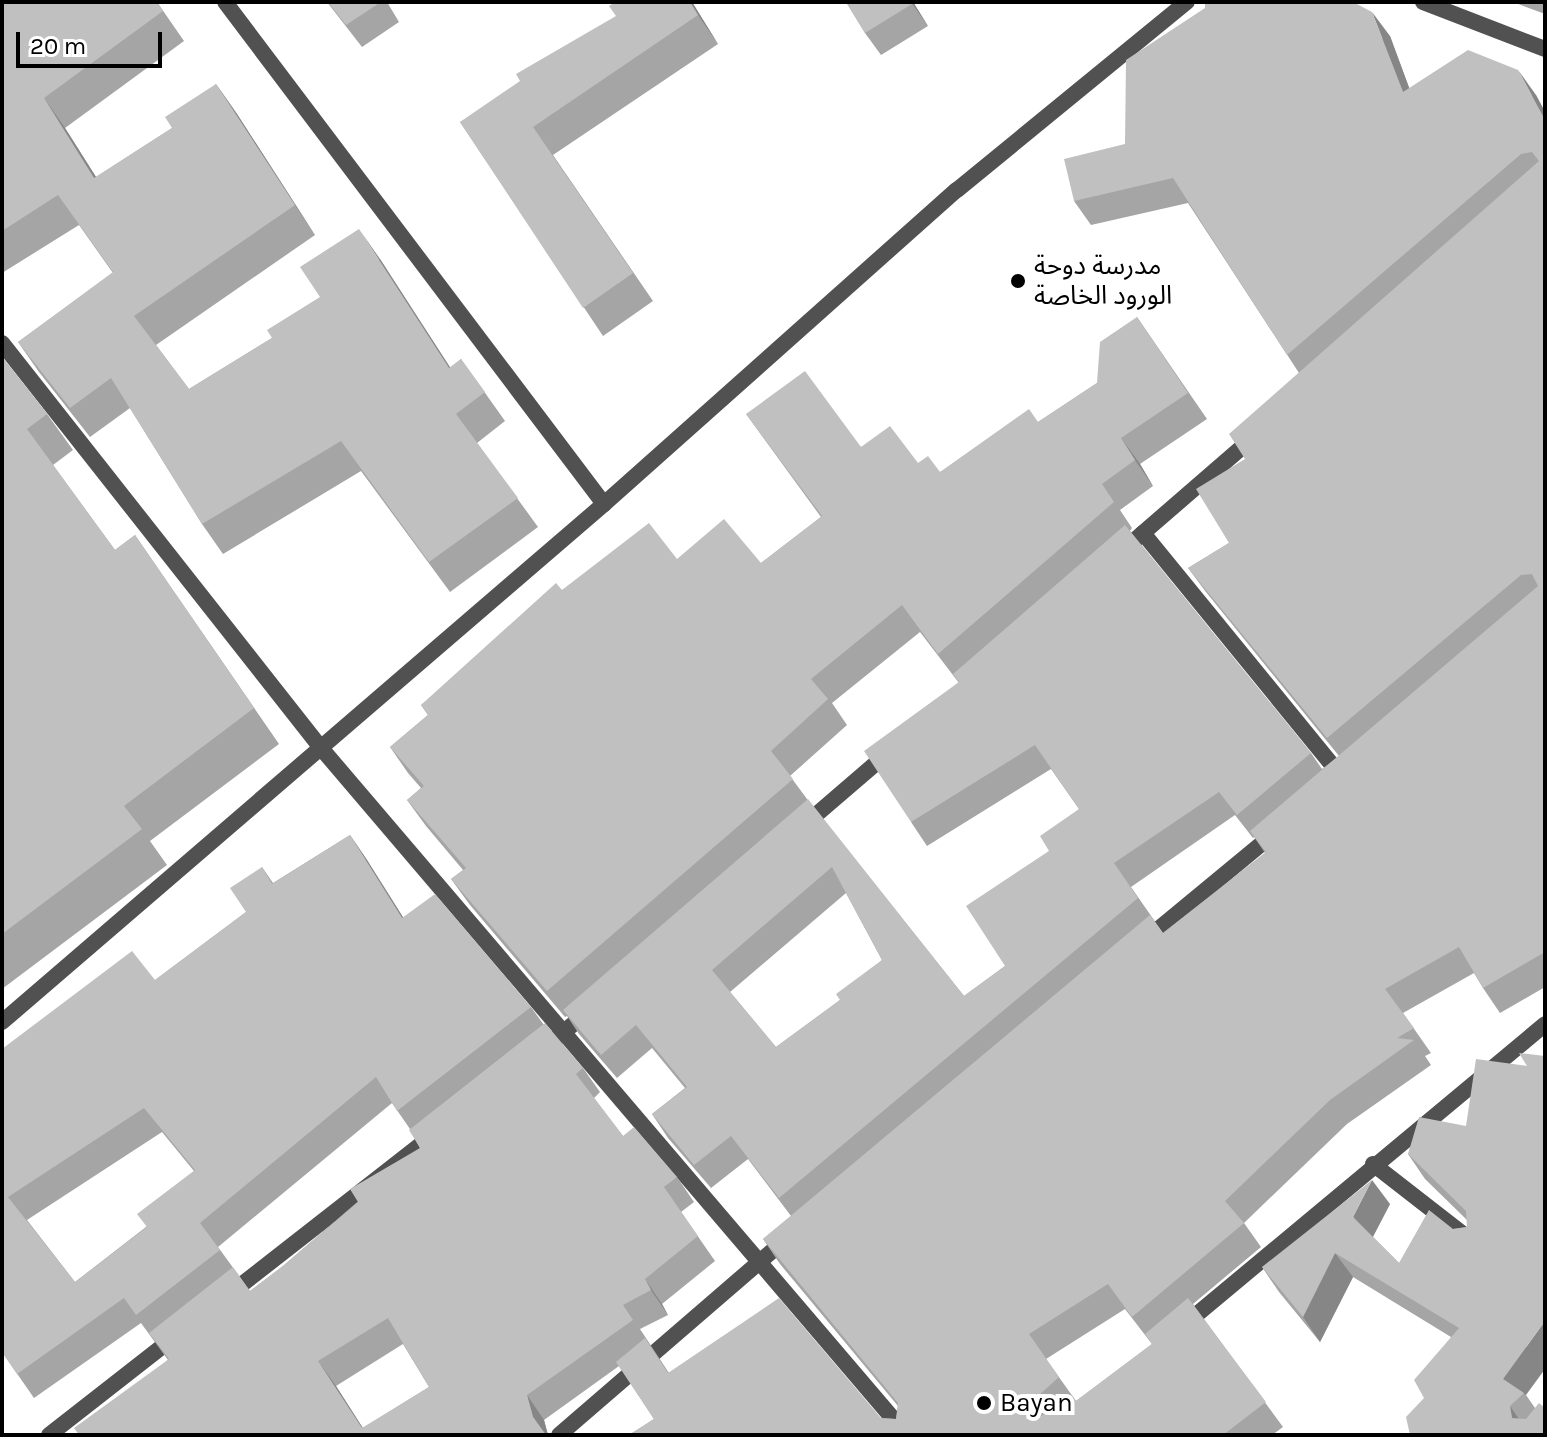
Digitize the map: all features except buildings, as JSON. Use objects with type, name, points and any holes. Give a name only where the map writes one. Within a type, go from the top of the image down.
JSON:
[{"type":"street","points":[[225,2],[604,504]]},
{"type":"street","points":[[2,1022],[604,504],[957,190],[1187,2]]},
{"type":"street","points":[[1423,2],[1545,49]]},
{"type":"street","points":[[2,343],[321,748],[561,1035],[907,1435]]},
{"type":"street","points":[[1106,565],[1273,421]]},
{"type":"street","points":[[1143,533],[1342,777]]},
{"type":"street","points":[[791,836],[900,742]]},
{"type":"street","points":[[1123,958],[1293,817]]},
{"type":"street","points":[[524,1064],[610,993]]},
{"type":"street","points":[[1172,1335],[1373,1164],[1545,1024]]},
{"type":"street","points":[[49,1435],[449,1122]]},
{"type":"street","points":[[1373,1164],[1476,1244]]},
{"type":"street","points":[[559,1435],[808,1221]]},
{"type":"place","name":"مدرسة دوحة الورود الخاصة","points":[[1018,281]]},
{"type":"place","name":"Bayan","points":[[984,1403]]}]
